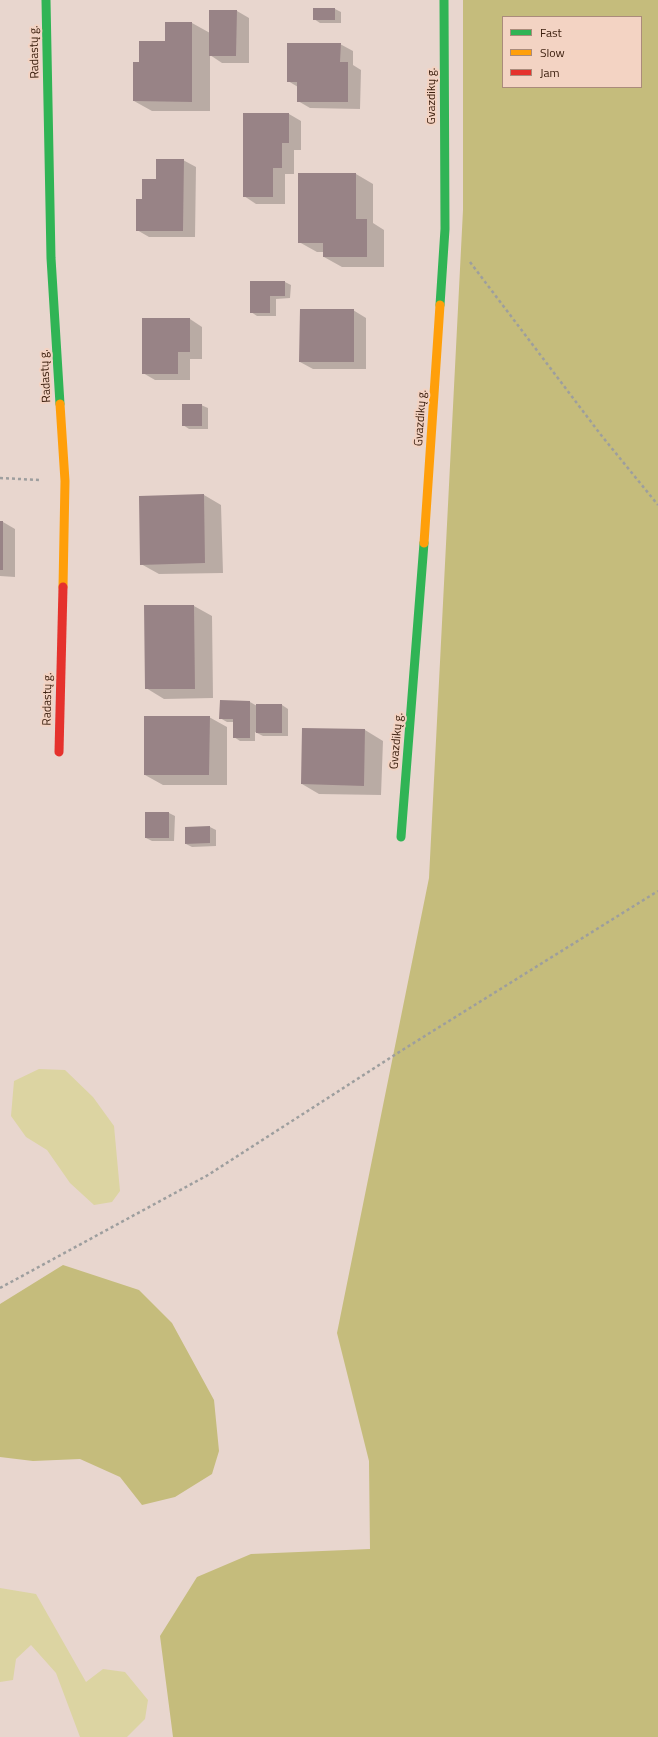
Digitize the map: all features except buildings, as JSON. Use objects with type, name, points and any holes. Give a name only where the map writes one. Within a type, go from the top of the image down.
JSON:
[{"type":"street","name":"Radastų g.","points":[[46,0],[51,258],[65,481],[59,752]]},
{"type":"street","name":"Gvazdikų g.","points":[[401,838],[428,498],[444,237],[444,0]]},
{"type":"path","points":[[468,260],[601,435],[658,505]]},
{"type":"path","points":[[0,478],[65,481]]},
{"type":"path","points":[[0,1288],[208,1175],[404,1049],[658,891]]},
{"type":"shaded area","points":[[463,0],[658,0],[658,1737],[173,1737],[160,1636],[197,1577],[251,1554],[370,1549],[369,1461],[337,1333],[429,878],[463,210]]},
{"type":"shaded area","points":[[39,1069],[65,1070],[93,1097],[114,1126],[120,1191],[112,1202],[94,1205],[70,1183],[47,1150],[26,1137],[11,1116],[14,1081]]},
{"type":"shaded area","points":[[63,1265],[139,1290],[172,1323],[214,1400],[219,1451],[212,1474],[175,1497],[142,1505],[120,1477],[80,1459],[33,1461],[0,1457],[0,1304]]},
{"type":"shaded area","points":[[0,1588],[36,1594],[86,1682],[103,1669],[125,1672],[148,1700],[145,1719],[127,1737],[80,1737],[56,1673],[31,1645],[16,1659],[13,1680],[0,1682]]},
{"type":"traffic: fast","points":[[46,0],[51,258],[60,404]]},
{"type":"traffic: fast","points":[[440,305],[445,229],[444,0]]},
{"type":"traffic: fast","points":[[401,837],[424,543]]},
{"type":"traffic: slow","points":[[424,543],[440,305]]},
{"type":"traffic: slow","points":[[60,404],[65,481],[63,587]]},
{"type":"traffic: jam","points":[[59,752],[63,587]]}]
